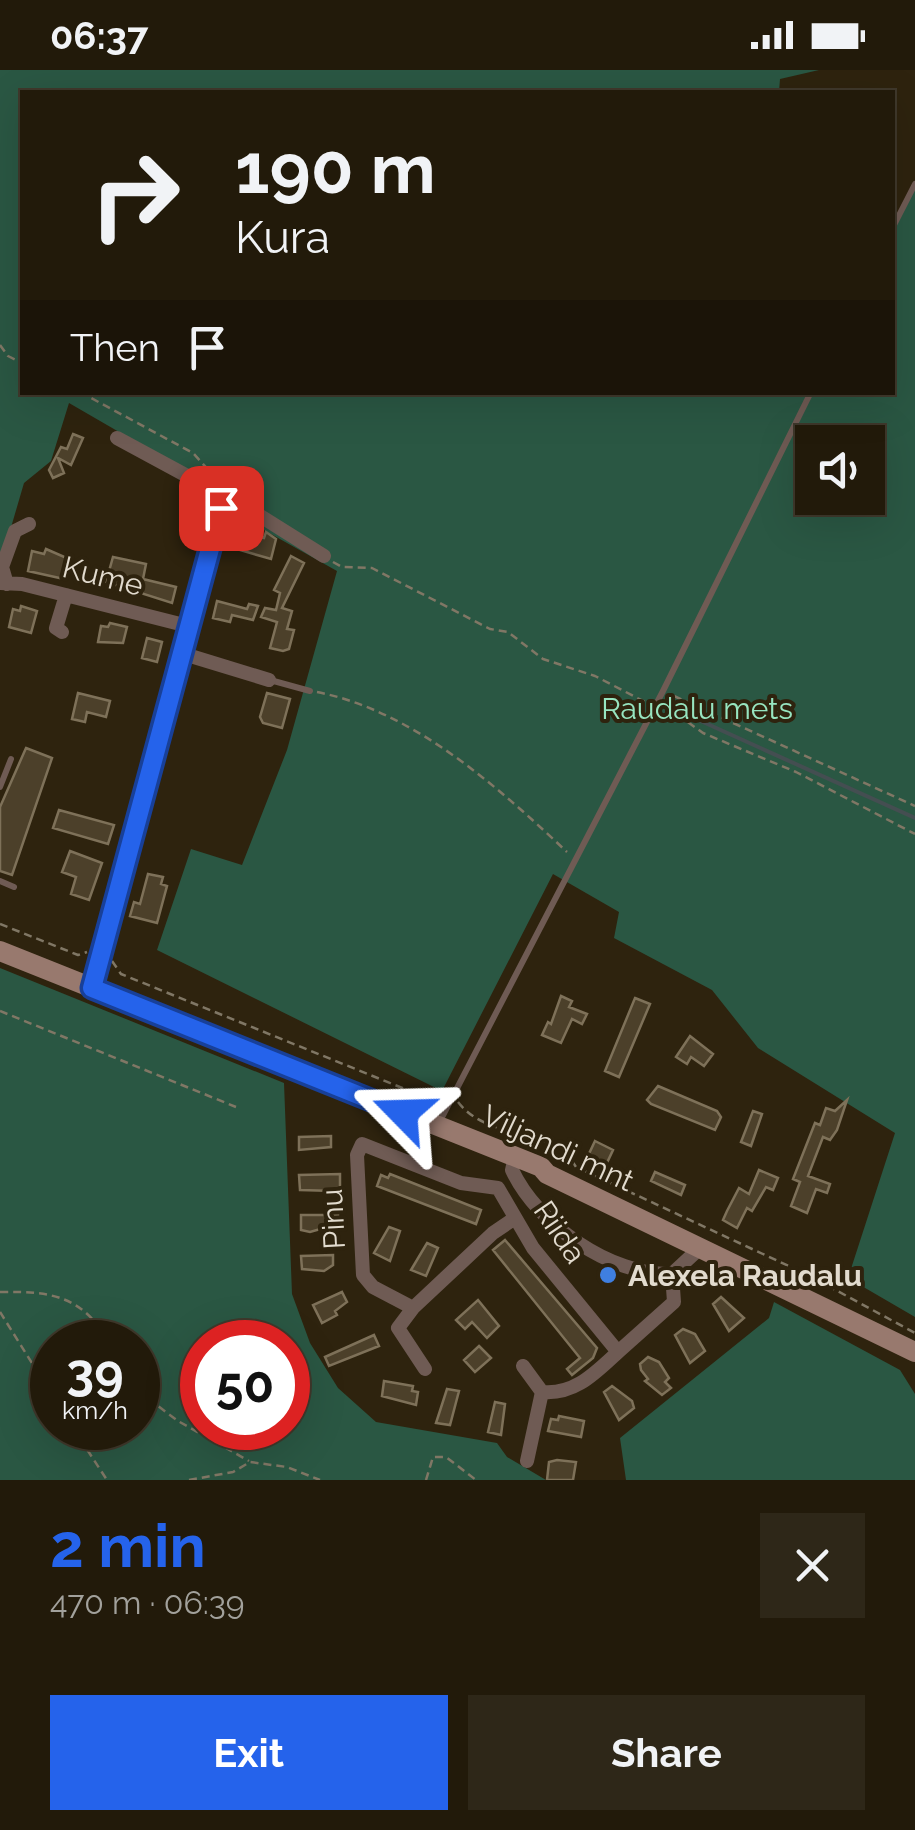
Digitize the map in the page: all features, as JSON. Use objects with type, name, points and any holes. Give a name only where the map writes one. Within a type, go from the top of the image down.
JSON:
[{"type":"main road","name":"Viljandi mnt","points":[[0,951],[541,1167],[547,1174],[702,1243],[915,1352]]},
{"type":"main road","points":[[702,1243],[915,1335]]},
{"type":"street","points":[[117,438],[202,484],[218,502],[238,502],[324,556]]},
{"type":"street","points":[[92,988],[192,627],[218,502]]},
{"type":"street","points":[[3,584],[2,567],[15,531],[29,524]]},
{"type":"street","name":"Kume","points":[[3,584],[66,595],[192,627]]},
{"type":"street","points":[[62,632],[56,628],[66,595]]},
{"type":"street","points":[[184,654],[269,680]]},
{"type":"street","name":"Riida","points":[[362,1144],[462,1182],[498,1188],[534,1248],[618,1352]]},
{"type":"street","name":"Pinu","points":[[362,1144],[357,1155],[363,1275],[373,1287],[413,1308]]},
{"type":"street","points":[[514,1157],[512,1170],[518,1182],[548,1219],[624,1268],[672,1274]]},
{"type":"street","points":[[425,1368],[398,1328],[413,1308],[493,1233],[516,1218]]},
{"type":"street","points":[[542,1392],[574,1388],[674,1302],[672,1274],[702,1243]]},
{"type":"street","points":[[523,1366],[542,1392],[528,1461]]},
{"type":"lane","points":[[895,223],[915,184]]},
{"type":"lane","points":[[438,1127],[656,706],[809,395]]},
{"type":"lane","points":[[269,680],[310,691]]},
{"type":"lane","points":[[0,787],[12,758]]},
{"type":"lane","points":[[0,881],[14,886]]},
{"type":"path","points":[[0,344],[8,356],[20,362]]},
{"type":"path","points":[[86,395],[193,453],[208,466],[218,502]]},
{"type":"path","points":[[324,556],[342,567],[372,568],[490,628],[508,632],[543,659],[595,676],[626,695],[656,706],[672,707],[702,733],[767,758],[915,834]]},
{"type":"path","points":[[310,691],[368,704],[453,755],[575,860]]},
{"type":"path","points":[[663,691],[915,806]]},
{"type":"path","points":[[0,924],[78,956],[104,946],[112,952],[115,969],[121,974],[427,1098],[451,1098],[470,1116],[501,1131],[554,1143],[576,1167],[756,1255],[808,1276],[915,1335]]},
{"type":"path","points":[[0,1011],[236,1107]]},
{"type":"path","points":[[0,1292],[30,1291],[79,1303],[95,1320]]},
{"type":"path","points":[[1,1317],[30,1361]]},
{"type":"path","points":[[160,1408],[250,1462],[287,1467],[320,1480]]},
{"type":"path","points":[[88,1450],[107,1480]]},
{"type":"path","points":[[426,1480],[432,1457],[446,1458],[476,1480]]},
{"type":"path","points":[[189,1480],[233,1472],[250,1462]]},
{"type":"green space","name":"Raudalu mets","points":[[0,70],[819,70],[780,79],[779,90],[20,90],[20,395],[895,395],[895,225],[915,184],[915,1317],[848,1278],[895,1133],[758,1048],[712,990],[614,938],[619,912],[553,874],[442,1091],[157,950],[191,849],[242,865],[287,750],[337,571],[237,515],[145,447],[69,403],[51,461],[24,483],[0,565]]},
{"type":"green space","points":[[0,968],[284,1083],[292,1294],[302,1320],[180,1320],[180,1450],[310,1450],[310,1343],[338,1388],[376,1422],[497,1443],[507,1457],[546,1480],[0,1480]]},
{"type":"green space","points":[[774,1302],[900,1370],[915,1394],[915,1480],[626,1480],[620,1438],[769,1318]]},
{"type":"building","points":[[73,434],[83,438],[71,465],[58,458],[64,473],[53,478],[49,470],[61,447],[67,449]]},
{"type":"building","points":[[237,531],[264,538],[266,532],[276,539],[271,559],[233,548]]},
{"type":"building","points":[[46,549],[69,559],[64,579],[28,571],[32,551],[44,554]]},
{"type":"building","points":[[291,556],[304,563],[282,608],[292,611],[287,629],[294,630],[289,649],[283,651],[270,648],[277,622],[261,617],[265,608],[276,610],[280,593],[274,590]]},
{"type":"building","points":[[113,557],[146,564],[143,579],[176,587],[172,603],[106,582]]},
{"type":"building","points":[[217,601],[247,609],[249,604],[258,606],[253,620],[232,615],[230,622],[213,618]]},
{"type":"building","points":[[21,606],[37,611],[31,633],[9,627],[13,609],[20,611]]},
{"type":"building","points":[[110,623],[127,627],[123,643],[98,642],[101,626],[108,627]]},
{"type":"building","points":[[147,638],[162,642],[157,662],[142,658]]},
{"type":"building","points":[[78,693],[110,701],[106,717],[87,712],[85,722],[72,719]]},
{"type":"building","points":[[267,693],[290,699],[282,728],[263,723],[260,717]]},
{"type":"building","points":[[26,748],[52,758],[12,875],[0,871],[0,807]]},
{"type":"building","points":[[59,810],[114,825],[108,844],[53,828]]},
{"type":"building","points":[[70,851],[102,863],[89,900],[71,894],[76,877],[62,872]]},
{"type":"building","points":[[148,874],[163,877],[161,884],[167,886],[157,923],[130,916],[134,902],[140,904]]},
{"type":"building","points":[[561,996],[572,1001],[569,1007],[587,1014],[582,1024],[572,1019],[561,1043],[542,1035],[548,1022],[551,1024]]},
{"type":"building","points":[[635,998],[650,1004],[619,1077],[605,1071]]},
{"type":"building","points":[[690,1036],[713,1054],[704,1066],[691,1057],[687,1064],[676,1057]]},
{"type":"building","points":[[658,1086],[717,1111],[721,1117],[715,1130],[651,1104],[647,1100]]},
{"type":"building","points":[[847,1100],[837,1130],[830,1140],[823,1137],[808,1176],[830,1184],[827,1193],[816,1189],[807,1213],[791,1206],[800,1182],[793,1179],[815,1123],[820,1125],[826,1108],[835,1111]]},
{"type":"building","points":[[753,1111],[762,1114],[751,1146],[741,1142]]},
{"type":"building","points":[[331,1136],[331,1147],[299,1150],[299,1137]]},
{"type":"building","points":[[595,1141],[613,1150],[605,1167],[587,1158]]},
{"type":"building","points":[[759,1170],[778,1178],[773,1190],[766,1187],[752,1211],[747,1208],[737,1228],[723,1220],[739,1188],[749,1194]]},
{"type":"building","points":[[655,1172],[685,1185],[681,1195],[651,1181]]},
{"type":"building","points":[[340,1174],[340,1189],[335,1191],[300,1190],[299,1175]]},
{"type":"building","points":[[390,1174],[481,1210],[476,1224],[377,1186],[381,1175],[388,1178]]},
{"type":"building","points":[[301,1215],[338,1215],[338,1224],[310,1232],[301,1230]]},
{"type":"building","points":[[389,1227],[400,1231],[390,1261],[374,1253]]},
{"type":"building","points":[[505,1240],[597,1348],[593,1358],[572,1375],[567,1369],[580,1358],[493,1250]]},
{"type":"building","points":[[427,1243],[438,1248],[426,1276],[411,1270]]},
{"type":"building","points":[[333,1255],[333,1265],[324,1271],[302,1269],[301,1256]]},
{"type":"building","points":[[342,1292],[347,1302],[335,1311],[337,1315],[322,1323],[313,1305]]},
{"type":"building","points":[[721,1297],[744,1318],[729,1331],[713,1304]]},
{"type":"building","points":[[478,1300],[499,1326],[487,1338],[472,1322],[465,1329],[456,1320]]},
{"type":"building","points":[[683,1329],[695,1334],[705,1351],[690,1363],[675,1335]]},
{"type":"building","points":[[374,1335],[379,1346],[329,1366],[325,1357]]},
{"type":"building","points":[[479,1346],[491,1358],[475,1372],[464,1360]]},
{"type":"building","points":[[648,1357],[659,1362],[669,1378],[665,1382],[671,1388],[662,1395],[645,1381],[648,1379],[640,1364]]},
{"type":"building","points":[[384,1381],[413,1386],[412,1391],[418,1392],[416,1405],[382,1396]]},
{"type":"building","points":[[612,1386],[632,1401],[634,1408],[619,1420],[604,1392]]},
{"type":"building","points":[[447,1389],[459,1391],[450,1425],[436,1423]]},
{"type":"building","points":[[495,1402],[505,1404],[501,1435],[488,1432]]},
{"type":"building","points":[[559,1416],[584,1421],[581,1437],[548,1431],[551,1419],[558,1420]]},
{"type":"building","points":[[549,1462],[576,1462],[573,1480],[547,1480]]},
{"type":"waterway","points":[[692,717],[915,818]]},
{"type":"place","name":"Alexela Raudalu","points":[[608,1275]]},
{"type":"route","points":[[221,508],[92,988],[403,1113]]}]
